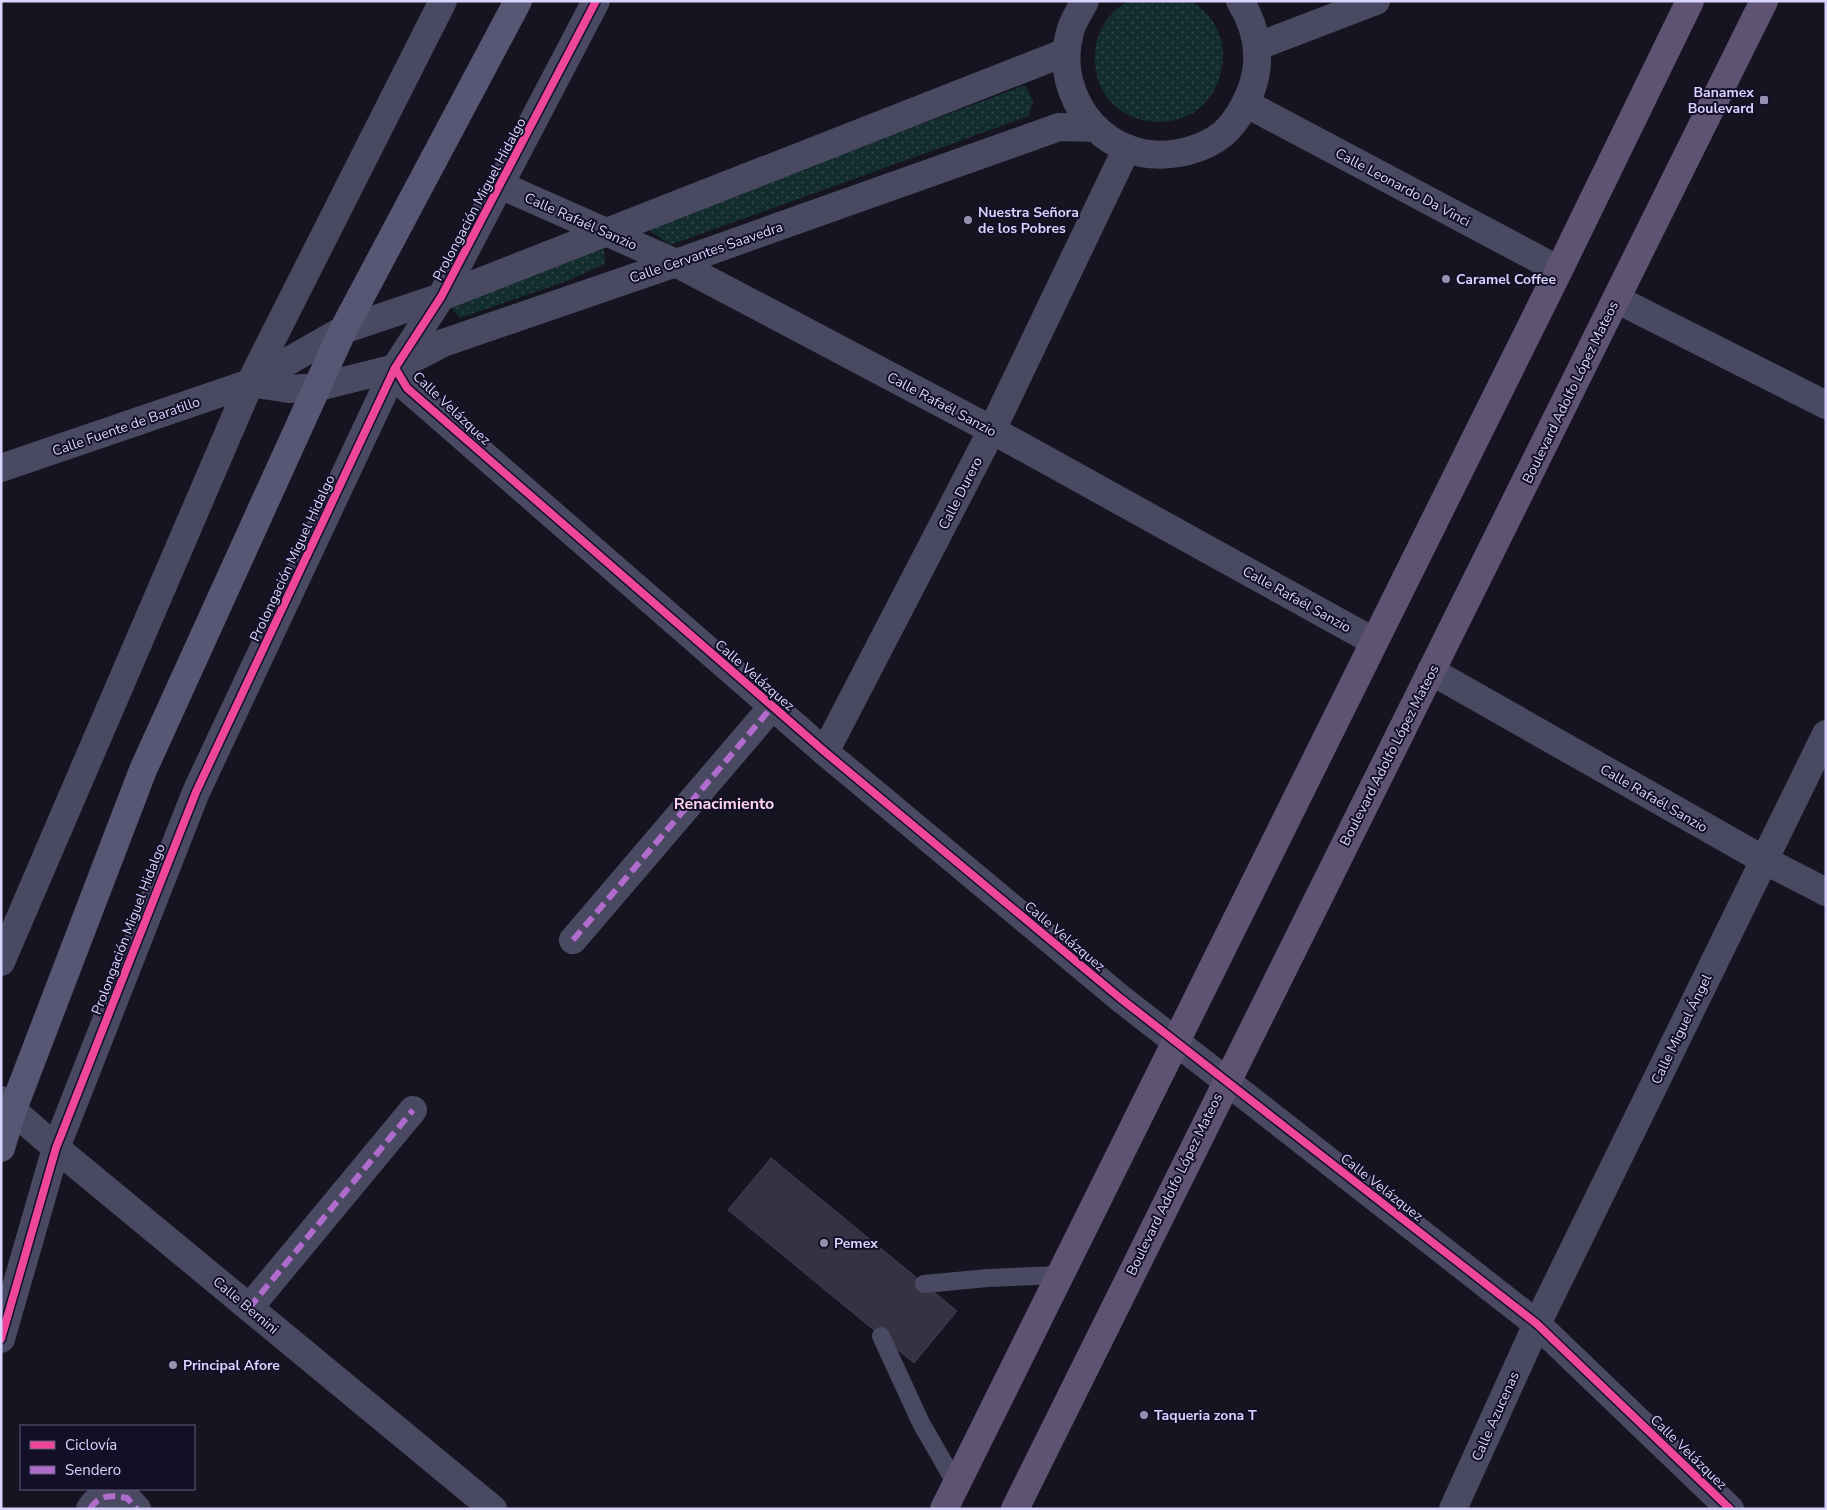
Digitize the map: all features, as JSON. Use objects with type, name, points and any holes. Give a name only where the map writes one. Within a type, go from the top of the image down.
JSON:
[{"type":"main road","points":[[1,1148],[7,1105],[143,770],[319,387],[343,330],[518,1]]},
{"type":"main road","points":[[944,1509],[1373,641],[1559,270],[1690,1]]},
{"type":"main road","name":"Boulevard Adolfo López Mateos","points":[[1015,1509],[1224,1080],[1431,671],[1764,1]]},
{"type":"street","points":[[1,962],[250,383],[443,1]]},
{"type":"street","name":"Prolongación Miguel Hidalgo","points":[[1,1339],[56,1148],[196,792],[395,368],[441,297],[596,1]]},
{"type":"street","points":[[1085,1],[1070,30],[1066,52],[1069,85],[1076,101],[1096,128],[1126,148],[1160,155],[1194,149],[1224,133],[1246,104],[1257,72],[1258,46],[1248,14],[1240,1]]},
{"type":"street","points":[[1258,46],[1376,1]]},
{"type":"street","points":[[343,330],[441,297],[1066,52]]},
{"type":"street","name":"Calle Leonardo Da Vinci","points":[[1246,104],[1559,270]]},
{"type":"street","name":"Calle Cervantes Saavedra","points":[[319,387],[395,368],[443,343],[676,263],[1059,127],[1096,128]]},
{"type":"street","name":"Calle Durero","points":[[824,752],[992,430],[1126,148]]},
{"type":"street","name":"Calle Rafaél Sanzio","points":[[500,185],[676,263],[992,430],[1373,641]]},
{"type":"street","points":[[1616,299],[1826,405]]},
{"type":"street","name":"Calle Fuente de Baratillo","points":[[1,468],[250,383],[343,330]]},
{"type":"street","name":"Calle Velázquez","points":[[395,368],[407,388],[824,752],[1120,998],[1537,1324],[1727,1508]]},
{"type":"street","name":"Calle Fuente de Baratillo","points":[[250,383],[289,389],[319,387]]},
{"type":"street","name":"Calle Rafaél Sanzio","points":[[1431,671],[1764,860],[1826,892]]},
{"type":"street","points":[[573,940],[772,707]]},
{"type":"street","name":"Calle Miguel Ángel","points":[[1537,1324],[1826,734]]},
{"type":"street","name":"Calle Bernini","points":[[7,1105],[56,1148],[493,1509]]},
{"type":"street","points":[[249,1308],[413,1110]]},
{"type":"street","name":"Calle Azucenas","points":[[1453,1509],[1537,1324]]},
{"type":"street","points":[[90,1509],[95,1501],[109,1495],[127,1498],[137,1509]]},
{"type":"lane","points":[[924,1284],[988,1278],[1061,1275]]},
{"type":"lane","points":[[881,1336],[921,1423],[956,1484]]},
{"type":"green space","points":[[1129,1],[1190,1],[1204,11],[1218,32],[1223,48],[1223,56],[1216,87],[1199,108],[1177,120],[1152,122],[1129,115],[1109,100],[1097,76],[1096,45],[1100,32],[1107,19]]},
{"type":"green space","points":[[1025,85],[1033,101],[1029,116],[670,245],[646,228]]},
{"type":"green space","points":[[604,246],[605,264],[567,281],[460,318],[449,305]]},
{"type":"building","points":[[771,1158],[957,1311],[914,1363],[728,1210]]},
{"type":"marked path","points":[[573,940],[772,707]]},
{"type":"marked path","points":[[249,1308],[413,1110]]},
{"type":"marked path","points":[[90,1509],[97,1501],[111,1496],[127,1498],[137,1509]]},
{"type":"cycle path","points":[[1,1339],[56,1148],[196,792],[395,368],[441,297],[596,1]]},
{"type":"cycle path","points":[[395,368],[407,388],[825,752],[1120,998],[1537,1324],[1730,1509]]},
{"type":"place","name":"Banamex Boulevard","points":[[1764,100]]},
{"type":"place","name":"Nuestra Señora de los Pobres","points":[[968,220]]},
{"type":"place","name":"Caramel Coffee","points":[[1446,279]]},
{"type":"place","name":"Pemex","points":[[824,1243]]},
{"type":"place","name":"Principal Afore","points":[[173,1365]]},
{"type":"place","name":"Taqueria zona T","points":[[1144,1415]]},
{"type":"district","name":"Renacimiento","points":[[724,803]]}]
